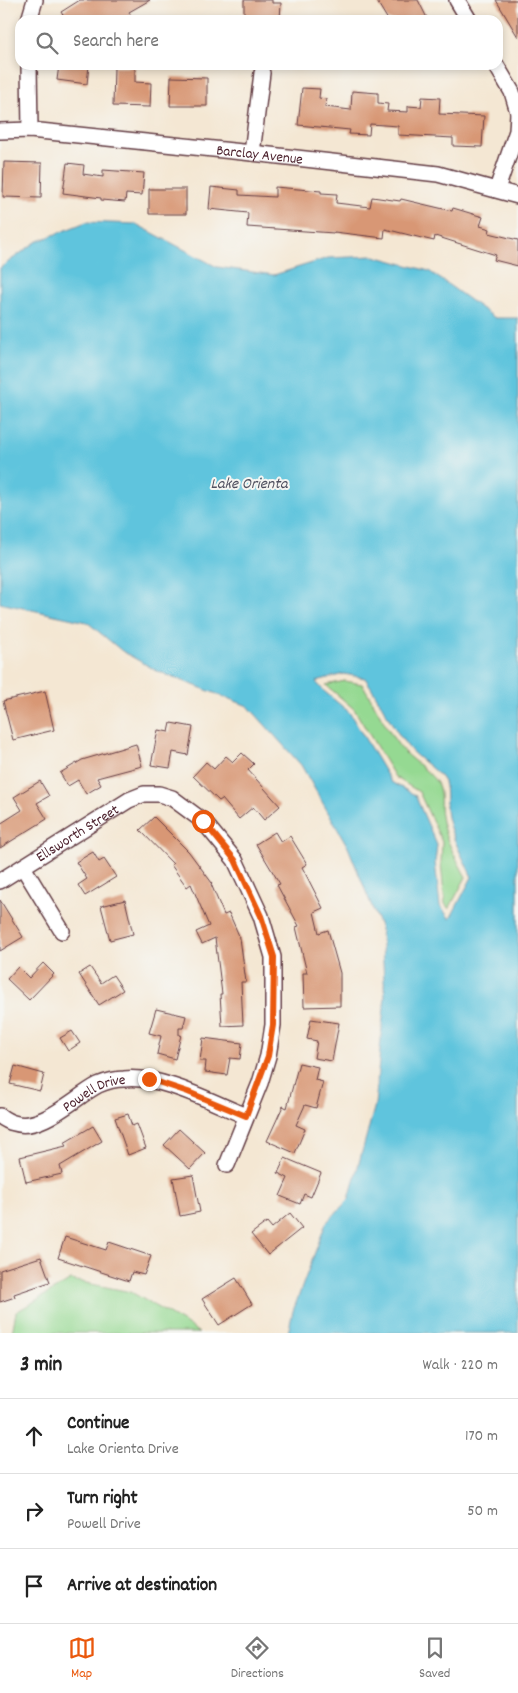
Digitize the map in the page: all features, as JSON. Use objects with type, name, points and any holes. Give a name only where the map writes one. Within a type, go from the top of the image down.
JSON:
[{"type":"street","points":[[30,15],[35,0]]},
{"type":"street","points":[[457,0],[466,15]]},
{"type":"street","points":[[29,70],[30,130]]},
{"type":"street","points":[[497,189],[517,131],[518,112],[512,92],[499,70]]},
{"type":"street","points":[[252,153],[262,73]]},
{"type":"street","name":"Barclay Avenue","points":[[0,131],[30,130],[438,174],[518,196]]},
{"type":"street","name":"Ellsworth Street","points":[[0,881],[129,800],[144,794],[159,794],[172,798],[203,821],[235,860],[261,916],[274,957],[273,1025],[268,1056],[246,1116]]},
{"type":"street","points":[[23,867],[62,931]]},
{"type":"street","name":"Powell Drive","points":[[0,1116],[14,1124],[27,1125],[35,1123],[44,1120],[99,1084],[123,1078],[149,1079],[188,1092],[246,1116]]},
{"type":"street","points":[[227,1165],[246,1116]]},
{"type":"green space","points":[[345,681],[362,684],[387,728],[405,753],[423,768],[438,785],[440,812],[445,832],[466,877],[449,909],[445,904],[441,863],[442,842],[419,792],[395,777],[354,709],[326,685]]},
{"type":"green space","points":[[71,1280],[131,1292],[199,1333],[12,1333],[16,1312]]},
{"type":"water","name":"Lake Orienta","points":[[86,222],[136,224],[217,267],[274,275],[328,258],[374,256],[429,271],[495,318],[518,318],[518,1333],[288,1333],[293,1311],[326,1223],[349,1199],[375,1105],[385,996],[381,929],[348,847],[301,765],[248,706],[157,671],[122,651],[87,622],[0,603],[0,268],[36,242]],"holes":[[[344,674],[365,678],[396,731],[408,747],[437,773],[444,782],[446,813],[449,825],[472,877],[450,919],[440,906],[435,862],[437,845],[415,795],[391,782],[349,712],[316,682]]]},
{"type":"building","points":[[80,0],[150,0],[129,12],[130,15],[63,15],[61,12]]},
{"type":"building","points":[[244,0],[272,0],[272,3],[281,3],[280,15],[244,15]]},
{"type":"building","points":[[376,0],[418,0],[426,15],[385,15]]},
{"type":"building","points":[[496,0],[518,0],[518,37]]},
{"type":"building","points":[[58,70],[88,70],[87,84],[57,80]]},
{"type":"building","points":[[114,70],[135,70],[135,82],[151,83],[150,107],[113,106]]},
{"type":"building","points":[[171,77],[207,78],[207,106],[170,106]]},
{"type":"building","points":[[302,88],[320,89],[319,98],[326,99],[325,107],[351,110],[352,91],[378,93],[378,103],[388,104],[387,111],[408,112],[408,106],[421,107],[422,97],[440,98],[439,114],[484,116],[482,147],[453,146],[453,138],[398,135],[398,126],[370,124],[369,135],[349,134],[350,130],[298,125]]},
{"type":"building","points":[[4,162],[42,163],[41,198],[3,197]]},
{"type":"building","points":[[67,163],[84,165],[83,174],[103,177],[103,170],[144,173],[142,195],[126,194],[125,202],[63,193]]},
{"type":"building","points":[[211,187],[239,190],[239,195],[275,197],[275,187],[321,191],[321,193],[337,194],[336,203],[370,207],[372,197],[400,201],[401,199],[452,211],[453,208],[483,217],[480,226],[490,229],[489,233],[518,240],[518,266],[494,260],[496,255],[435,236],[434,241],[385,229],[384,238],[334,232],[247,227],[248,213],[209,209]]},
{"type":"building","points":[[149,189],[186,189],[186,214],[149,214]]},
{"type":"building","points":[[45,691],[54,730],[13,740],[3,701]]},
{"type":"building","points":[[171,723],[193,727],[188,755],[173,752],[170,768],[151,765],[158,730],[169,732]]},
{"type":"building","points":[[136,744],[142,766],[97,778],[101,785],[86,794],[78,780],[68,786],[60,773],[82,760]]},
{"type":"building","points":[[242,753],[254,764],[248,770],[280,806],[264,820],[253,807],[239,819],[222,799],[219,801],[193,776],[206,762],[214,769],[226,756],[233,762]]},
{"type":"building","points":[[40,781],[49,796],[37,803],[47,819],[0,848],[0,824],[22,810],[14,797]]},
{"type":"building","points":[[154,817],[189,852],[212,883],[224,915],[229,913],[240,938],[246,982],[241,982],[243,1025],[222,1026],[220,994],[222,994],[215,938],[202,944],[196,932],[209,926],[191,884],[187,887],[171,865],[173,864],[140,830]]},
{"type":"building","points":[[275,832],[281,842],[290,836],[307,864],[302,867],[323,908],[314,912],[319,933],[328,930],[340,973],[340,1006],[304,1007],[303,973],[307,973],[296,927],[299,926],[277,885],[280,884],[256,844]]},
{"type":"building","points":[[93,852],[99,862],[104,859],[116,877],[85,896],[78,885],[87,879],[76,862]]},
{"type":"building","points":[[0,900],[23,937],[0,951]]},
{"type":"building","points":[[125,900],[133,934],[110,940],[101,906]]},
{"type":"building","points":[[43,963],[54,974],[29,1000],[7,979],[18,967],[29,978]]},
{"type":"building","points":[[90,967],[101,983],[113,975],[123,990],[99,1005],[79,974]]},
{"type":"building","points":[[156,1009],[186,1016],[183,1028],[179,1028],[179,1035],[181,1035],[175,1059],[157,1054],[161,1036],[149,1033]]},
{"type":"building","points":[[311,1019],[339,1023],[332,1061],[314,1058],[317,1041],[307,1039]]},
{"type":"building","points":[[72,1031],[80,1043],[68,1051],[60,1038]]},
{"type":"building","points":[[203,1038],[242,1043],[240,1059],[230,1058],[227,1075],[205,1072],[206,1061],[200,1061]]},
{"type":"building","points":[[299,1063],[318,1067],[315,1080],[323,1082],[316,1108],[305,1105],[296,1125],[305,1129],[295,1153],[267,1141],[283,1106],[287,1108]]},
{"type":"building","points":[[15,1066],[44,1074],[40,1091],[10,1084]]},
{"type":"building","points":[[128,1114],[132,1126],[137,1124],[146,1148],[128,1155],[115,1118]]},
{"type":"building","points":[[93,1126],[102,1141],[60,1166],[62,1174],[26,1182],[20,1157],[66,1146],[64,1143]]},
{"type":"building","points":[[179,1129],[205,1153],[190,1169],[164,1145]]},
{"type":"building","points":[[285,1158],[321,1173],[311,1197],[304,1194],[300,1204],[280,1196],[288,1178],[278,1173]]},
{"type":"building","points":[[193,1175],[200,1212],[180,1216],[173,1178]]},
{"type":"building","points":[[290,1213],[302,1228],[268,1255],[251,1234],[267,1222],[272,1228]]},
{"type":"building","points":[[65,1237],[106,1250],[109,1242],[151,1256],[144,1275],[132,1272],[129,1281],[58,1258]]},
{"type":"building","points":[[41,1257],[50,1282],[14,1294],[15,1297],[0,1302],[0,1270]]},
{"type":"building","points":[[236,1278],[252,1304],[219,1325],[202,1299]]},
{"type":"route","points":[[149,1079],[188,1092],[246,1116],[260,1083],[268,1056],[273,1025],[274,957],[261,916],[235,860],[203,821]]}]
